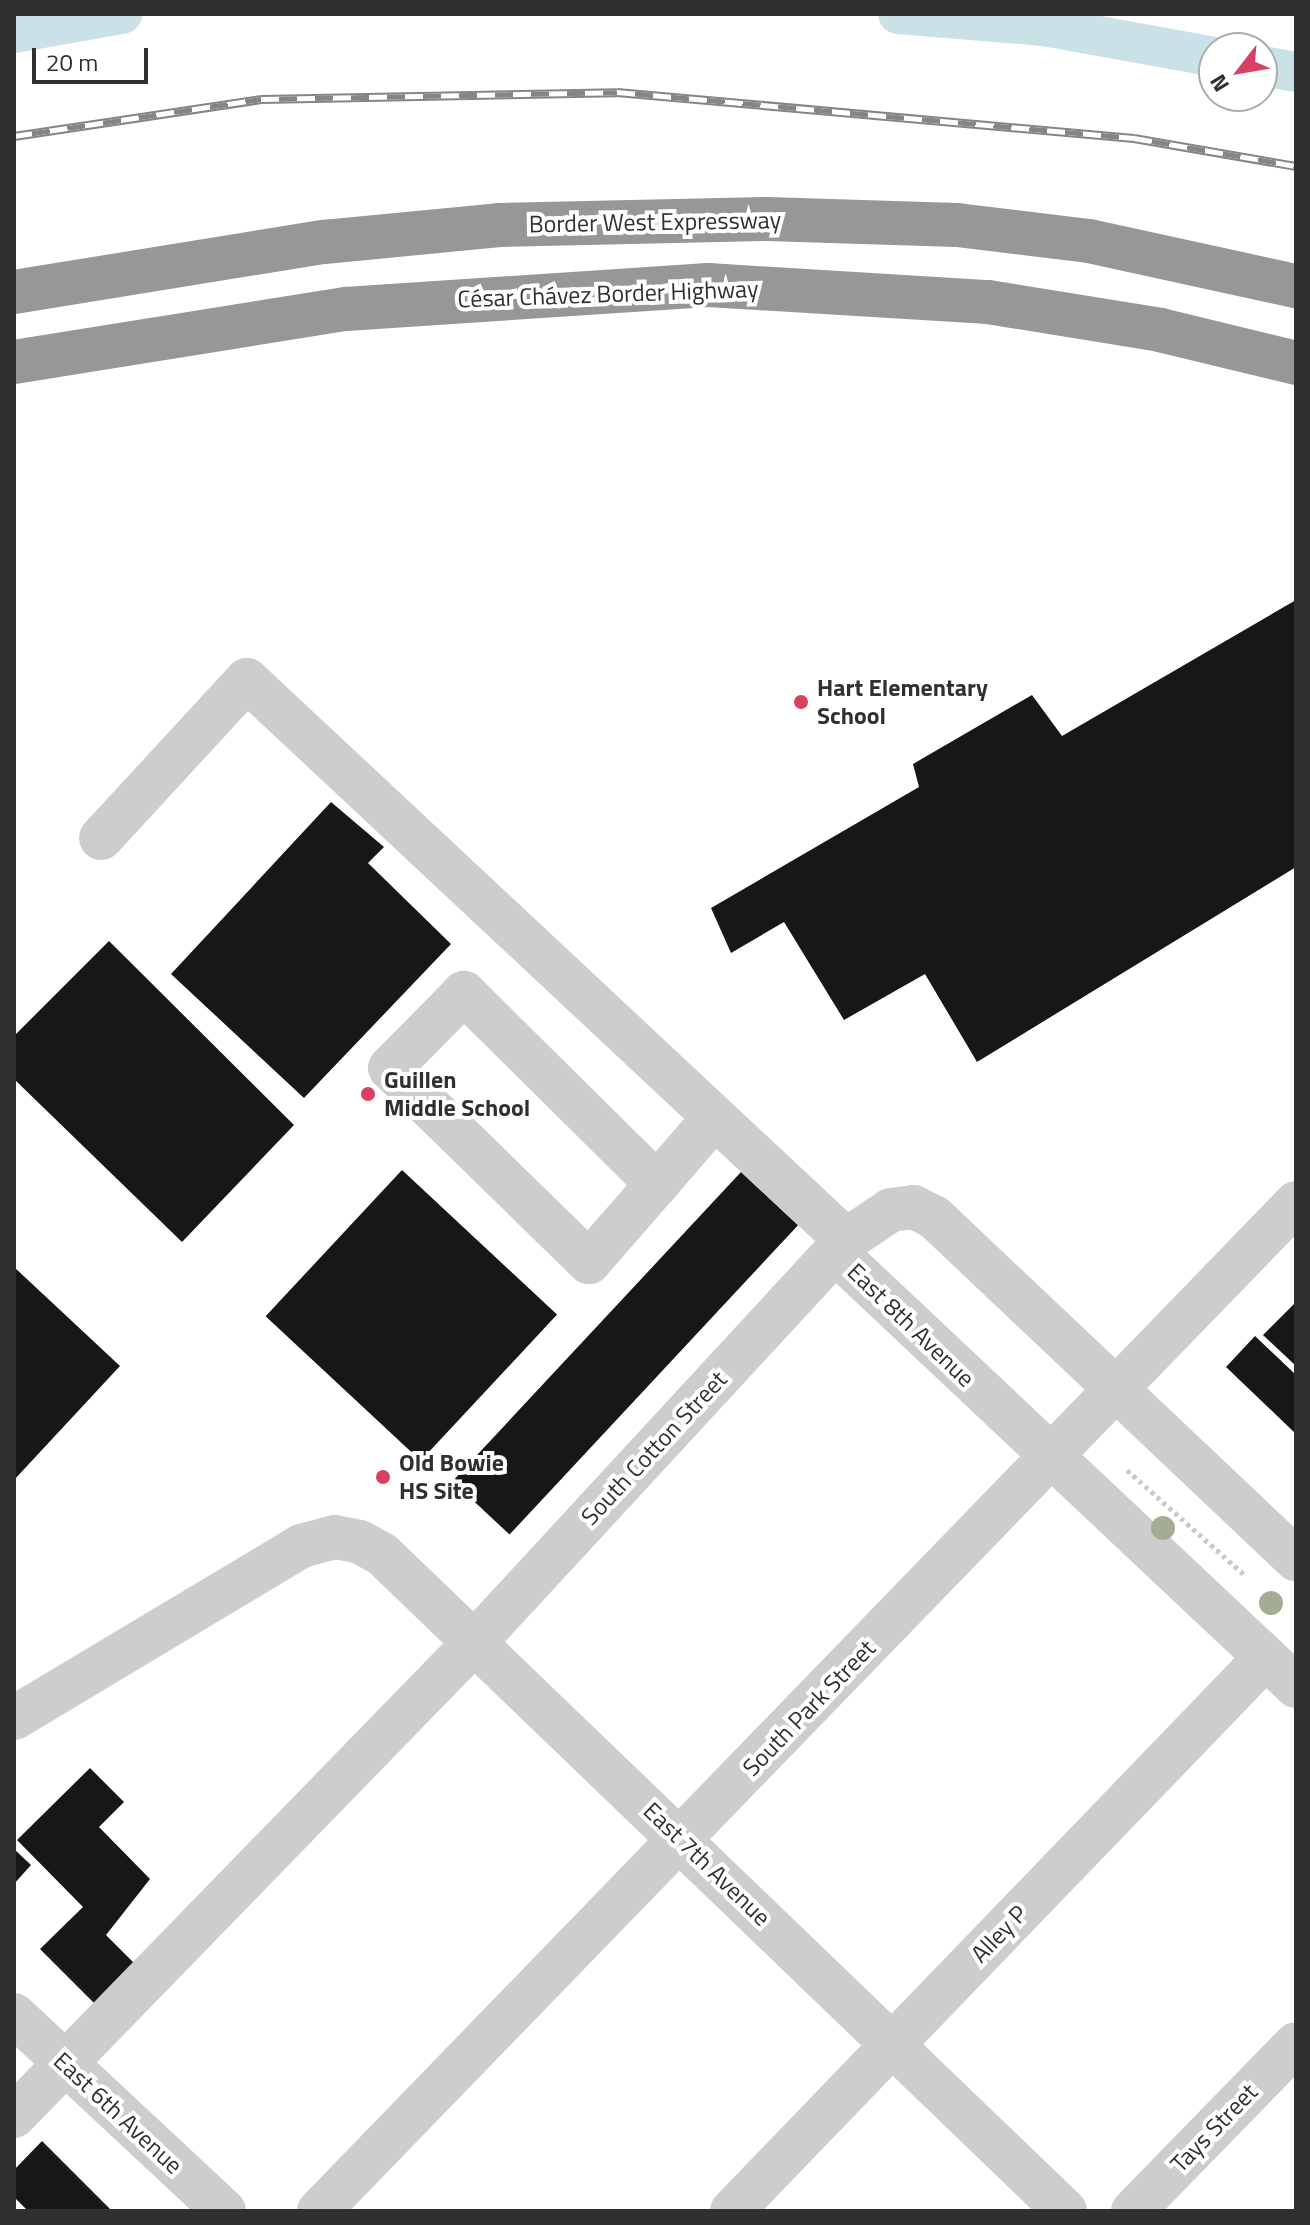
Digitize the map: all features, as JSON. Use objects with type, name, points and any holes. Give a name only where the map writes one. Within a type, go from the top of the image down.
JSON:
[{"type":"highway","name":"Border West Expressway","points":[[14,292],[183,262],[440,230],[767,219],[957,225],[1089,241],[1296,286]]},
{"type":"highway","name":"César Chávez Border Highway","points":[[14,362],[346,309],[708,285],[988,302],[1160,330],[1296,363]]},
{"type":"street","points":[[101,838],[247,680],[714,1118],[840,1246]]},
{"type":"street","points":[[657,1184],[464,993],[390,1068],[589,1262],[657,1184],[714,1118]]},
{"type":"street","name":"South Park Street","points":[[319,2211],[1052,1460],[1118,1386],[1296,1203]]},
{"type":"street","name":"East 8th Avenue","points":[[1281,1672],[1052,1460],[840,1246],[891,1210],[914,1207],[934,1217],[1118,1386],[1296,1559]]},
{"type":"street","name":"South Cotton Street","points":[[14,2116],[473,1644],[840,1246]]},
{"type":"street","name":"East 7th Avenue","points":[[14,1718],[301,1546],[335,1537],[382,1554],[894,2043],[1065,2211]]},
{"type":"street","name":"Alley P","points":[[732,2211],[894,2043],[1281,1672]]},
{"type":"street","name":"East 6th Avenue","points":[[14,2015],[224,2211]]},
{"type":"street","name":"Tays Street","points":[[1133,2211],[1296,2044]]},
{"type":"building","points":[[1296,600],[1296,867],[977,1062],[925,974],[844,1020],[784,922],[731,953],[711,908],[919,787],[913,764],[1032,695],[1062,736]]},
{"type":"building","points":[[331,802],[384,847],[368,863],[451,944],[304,1098],[171,974]]},
{"type":"building","points":[[109,941],[294,1125],[182,1242],[14,1079],[14,1036]]},
{"type":"building","points":[[402,1170],[557,1315],[421,1461],[266,1316]]},
{"type":"building","points":[[741,1172],[798,1225],[510,1535],[453,1481]]},
{"type":"building","points":[[14,1267],[120,1366],[14,1480]]},
{"type":"building","points":[[1296,1302],[1296,1366],[1263,1335]]},
{"type":"building","points":[[1255,1336],[1296,1375],[1296,1434],[1226,1367]]},
{"type":"building","points":[[90,1768],[124,1802],[99,1827],[150,1879],[106,1935],[138,1967],[98,2007],[40,1949],[83,1907],[17,1840]]},
{"type":"building","points":[[14,1849],[31,1865],[14,1884]]},
{"type":"building","points":[[42,2141],[112,2211],[28,2211],[14,2197],[14,2170]]},
{"type":"waterway","points":[[14,33],[122,14]]},
{"type":"waterway","points":[[898,14],[1044,26],[1198,54]]},
{"type":"waterway","points":[[1278,69],[1296,72]]},
{"type":"railway","points":[[14,136],[261,99],[617,92],[1134,138],[1296,166]]},
{"type":"place","name":"Hart Elementary School","points":[[801,702]]},
{"type":"place","name":"Guillen Middle School","points":[[368,1094]]},
{"type":"place","name":"Old Bowie HS Site","points":[[383,1477]]}]
